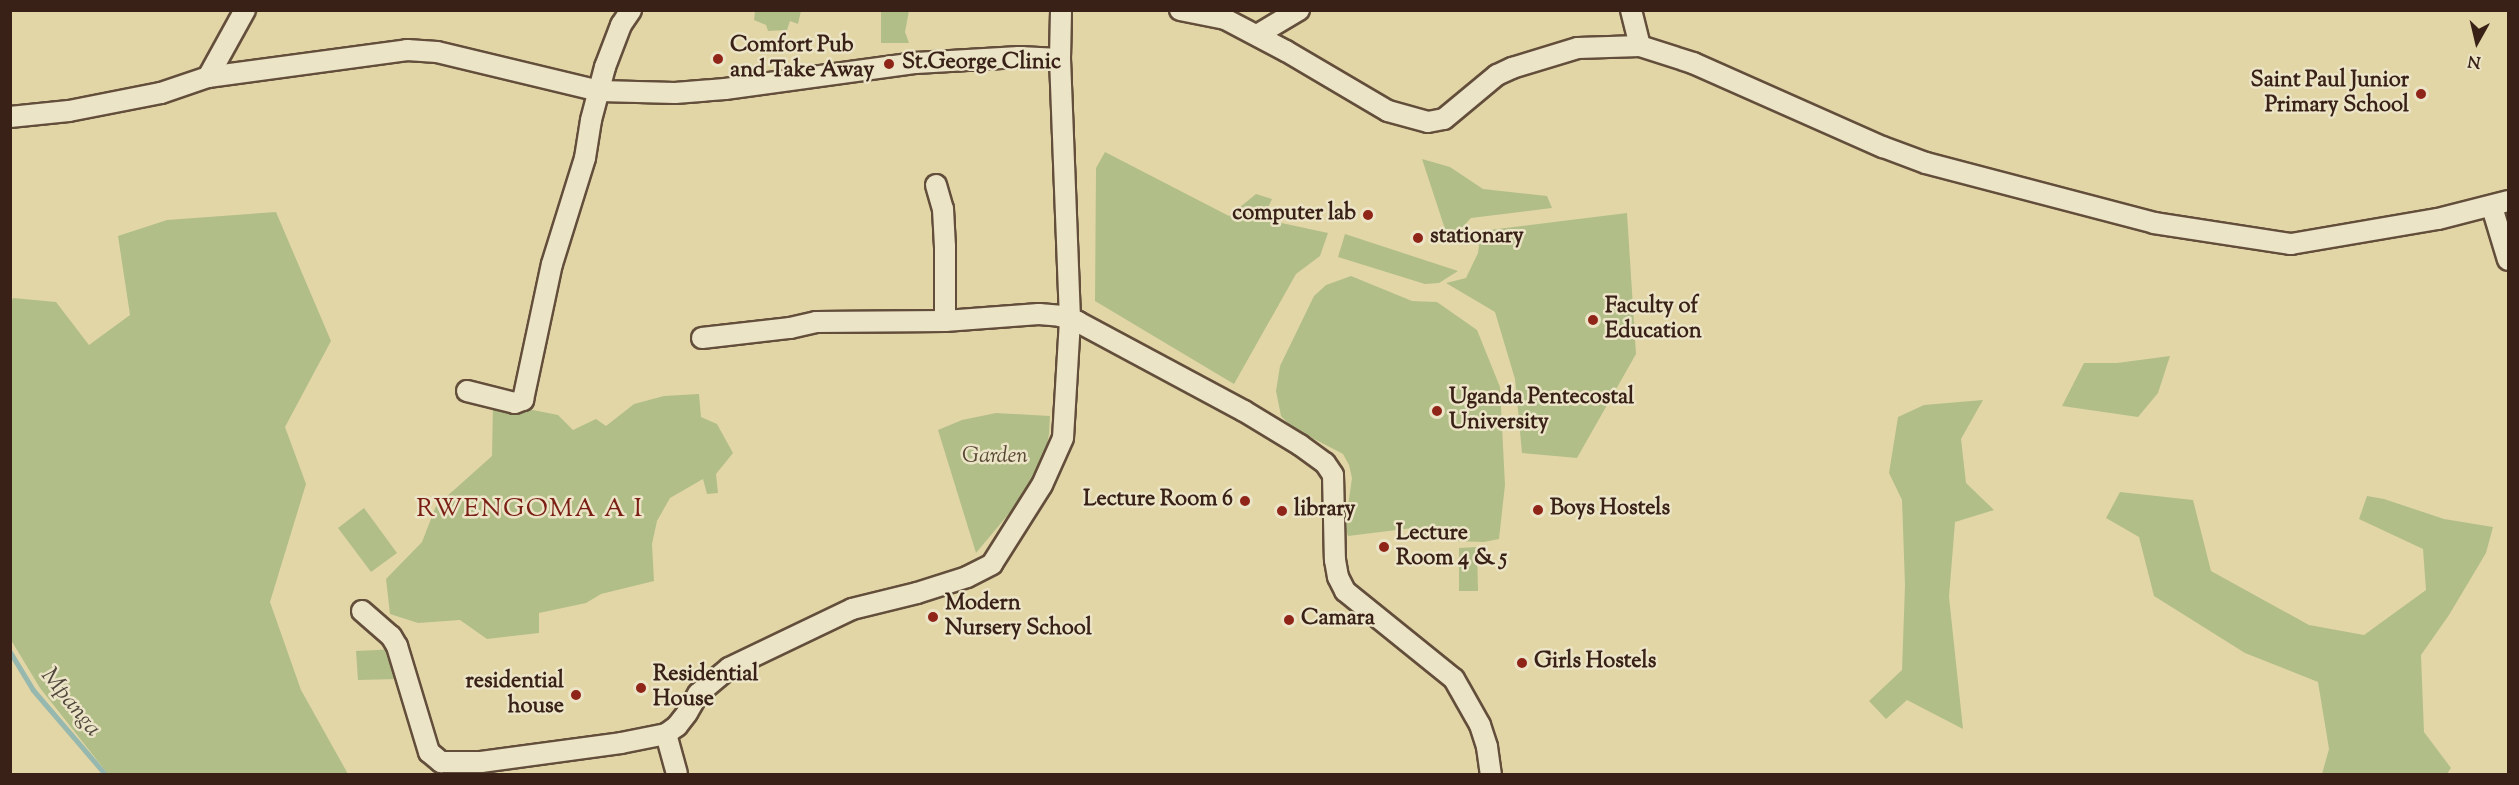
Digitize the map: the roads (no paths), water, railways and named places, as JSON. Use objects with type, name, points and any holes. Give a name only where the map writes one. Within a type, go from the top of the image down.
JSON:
[{"type":"street","points":[[208,77],[245,10]]},
{"type":"street","points":[[467,391],[515,403],[522,400],[552,264],[585,158],[591,120],[605,67],[621,25],[631,10]]},
{"type":"street","points":[[362,610],[391,636],[397,646],[420,729],[429,752],[441,762],[481,762],[621,743],[666,734],[687,713],[698,694],[729,668],[852,609],[917,593],[967,577],[992,564],[1042,484],[1063,438],[1070,319],[1059,59],[1061,10]]},
{"type":"street","points":[[1180,10],[1225,19],[1388,111],[1428,122],[1444,119],[1497,75],[1512,68],[1578,48],[1640,46],[1693,63],[1882,147],[1926,163],[2154,223],[2291,244],[2500,204],[2508,261]]},
{"type":"street","points":[[1257,35],[1299,10]]},
{"type":"street","points":[[1631,10],[1640,46]]},
{"type":"street","points":[[10,117],[69,111],[161,93],[208,77],[407,50],[425,50],[600,91],[675,93],[725,89],[916,63],[1019,57],[1059,59]]},
{"type":"street","points":[[936,185],[943,210],[945,237],[945,321]]},
{"type":"street","points":[[702,338],[790,328],[816,322],[945,321],[1039,314],[1070,319],[1244,411],[1325,463],[1333,475],[1335,560],[1338,577],[1345,591],[1454,679],[1480,725],[1487,747],[1491,774]]},
{"type":"street","points":[[666,734],[676,774]]},
{"type":"waterway","name":"Mpanga","points":[[10,652],[33,690],[105,774]]},
{"type":"place","name":"Comfort Pub and Take Away","points":[[718,59]]},
{"type":"place","name":"St.George Clinic","points":[[889,64]]},
{"type":"place","name":"Saint Paul Junior Primary School","points":[[2421,94]]},
{"type":"place","name":"computer lab","points":[[1368,215]]},
{"type":"place","name":"stationary","points":[[1418,238]]},
{"type":"place","name":"Faculty of Education","points":[[1593,320]]},
{"type":"place","name":"Uganda Pentecostal University","points":[[1437,411]]},
{"type":"place","name":"Lecture Room 6","points":[[1245,501]]},
{"type":"place","name":"Boys Hostels","points":[[1538,510]]},
{"type":"place","name":"library","points":[[1282,511]]},
{"type":"place","name":"Lecture Room 4 & 5","points":[[1384,547]]},
{"type":"place","name":"Modern Nursery School","points":[[933,617]]},
{"type":"place","name":"Camara","points":[[1289,620]]},
{"type":"place","name":"Girls Hostels","points":[[1522,663]]},
{"type":"place","name":"Residential House","points":[[641,688]]},
{"type":"place","name":"residential house","points":[[576,695]]},
{"type":"district","name":"RWENGOMA A I","points":[[530,510]]},
{"type":"park label","name":"Garden","points":[[995,458]]}]
